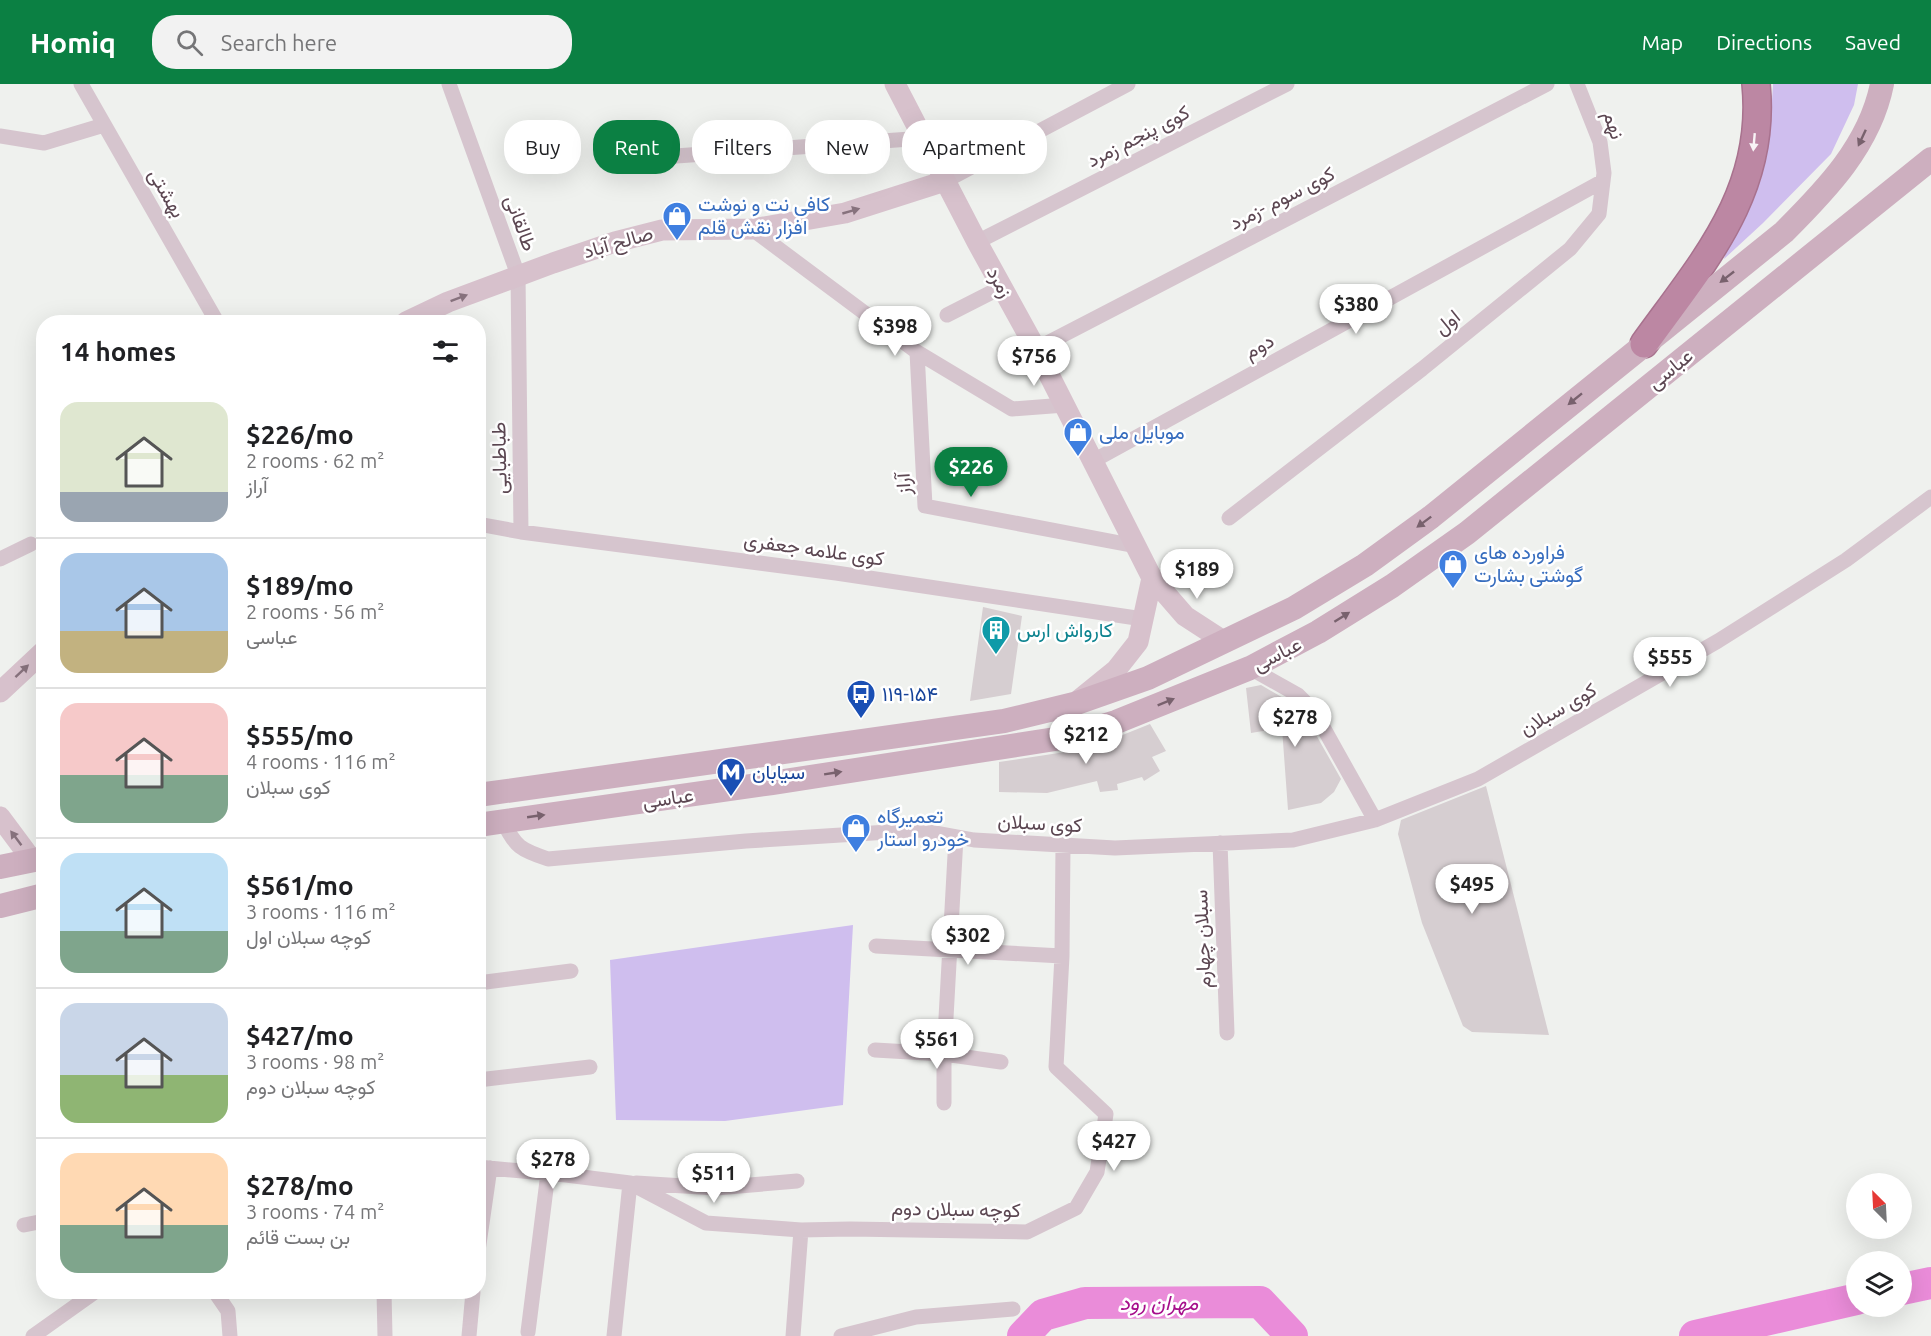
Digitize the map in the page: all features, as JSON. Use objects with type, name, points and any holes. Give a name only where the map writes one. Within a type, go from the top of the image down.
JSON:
[{"type":"highway","points":[[1644,344],[1715,246],[1738,201],[1753,154],[1758,103],[1756,84]]},
{"type":"main road","name":"عباسى","points":[[486,794],[1004,721],[1074,704],[1149,678],[1294,608],[1365,566],[1431,516],[1784,232],[1823,194],[1856,149],[1879,102],[1882,84]]},
{"type":"main road","name":"عباسى","points":[[486,824],[772,783],[1068,737],[1116,722],[1250,668],[1318,632],[1392,586],[1467,533],[1931,159]]},
{"type":"main road","points":[[768,754],[772,783]]},
{"type":"main road","points":[[0,867],[36,859]]},
{"type":"main road","points":[[0,906],[36,897]]},
{"type":"street","name":"بهشتی","points":[[81,84],[213,315]]},
{"type":"street","name":"طالقانی","points":[[449,84],[518,275]]},
{"type":"street","name":"زمرد","points":[[896,84],[915,120]]},
{"type":"street","points":[[945,181],[1128,84]]},
{"type":"street","name":"کوی پنجم زمرد","points":[[978,242],[1287,84]]},
{"type":"street","name":"کوی سوم -زمرد","points":[[1036,349],[1548,84]]},
{"type":"street","name":"نهم","points":[[1577,84],[1600,142],[1605,173],[1603,181]]},
{"type":"street","points":[[0,136],[44,143],[104,125]]},
{"type":"street","points":[[680,156],[902,140]]},
{"type":"street","name":"زمرد","points":[[942,174],[1036,349],[1152,578],[1185,616],[1225,642]]},
{"type":"street","name":"صالح آباد","points":[[421,315],[448,302],[596,247],[662,230],[752,229],[845,213],[945,181]]},
{"type":"street","name":"دوم","points":[[1094,461],[1603,181]]},
{"type":"street","name":"اول","points":[[1229,518],[1422,369],[1570,249],[1599,214],[1603,181]]},
{"type":"street","points":[[752,229],[917,352],[1012,409],[1065,405]]},
{"type":"street","name":"طباطبایی","points":[[518,275],[521,532]]},
{"type":"street","points":[[947,315],[1002,287]]},
{"type":"street","name":"آراز","points":[[917,352],[925,506],[1136,546]]},
{"type":"street","name":"کوی سبلان","points":[[503,821],[513,842],[531,853],[548,858],[746,841],[920,830],[974,840],[1115,848],[1293,840],[1375,819],[1478,779],[1708,647],[1846,560],[1931,496]]},
{"type":"street","name":"کوی علامه جعفری","points":[[486,525],[836,573],[1143,619]]},
{"type":"street","points":[[0,560],[31,544]]},
{"type":"street","points":[[1074,704],[1116,670],[1138,642],[1152,578]]},
{"type":"street","points":[[0,692],[36,658]]},
{"type":"street","points":[[1250,668],[1298,695],[1314,711],[1375,819]]},
{"type":"street","points":[[0,817],[36,857]]},
{"type":"street","points":[[944,1103],[944,1054],[956,837]]},
{"type":"street","name":"سبلان چهارم","points":[[1220,843],[1227,1033]]},
{"type":"street","name":"کوچه سبلان دوم","points":[[801,1230],[850,1228],[1027,1232],[1076,1208],[1097,1172],[1106,1114],[1056,1066],[1062,956],[1063,845]]},
{"type":"street","points":[[876,946],[1062,956]]},
{"type":"street","points":[[486,982],[571,971]]},
{"type":"street","points":[[875,1050],[944,1054],[1001,1062]]},
{"type":"street","points":[[486,1079],[590,1067]]},
{"type":"street","points":[[486,1167],[630,1183],[716,1188],[797,1181]]},
{"type":"street","points":[[528,1332],[548,1173]]},
{"type":"street","points":[[630,1183],[706,1223],[801,1230],[793,1336]]},
{"type":"street","points":[[614,1336],[630,1183]]},
{"type":"street","points":[[24,1225],[36,1223]]},
{"type":"street","points":[[33,1336],[85,1299]]},
{"type":"street","points":[[220,1299],[228,1311],[231,1336]]},
{"type":"street","points":[[384,1299],[384,1336]]},
{"type":"street","points":[[470,1336],[473,1299]]},
{"type":"street","points":[[842,1336],[916,1317],[1013,1309]]},
{"type":"shaded area","points":[[1773,84],[1858,84],[1854,105],[1831,154],[1724,259],[1730,238],[1759,180],[1771,116]]},
{"type":"shaded area","points":[[853,925],[843,1105],[725,1121],[616,1120],[610,960]]},
{"type":"building","name":"کارواش ارس","points":[[983,607],[1022,616],[1011,694],[970,701]]},
{"type":"building","points":[[1261,685],[1292,703],[1306,717],[1341,779],[1334,792],[1321,803],[1288,810],[1282,728],[1251,733],[1246,688]]},
{"type":"building","points":[[1150,724],[1166,751],[1152,757],[1160,771],[1144,781],[1142,777],[1117,784],[1118,790],[1100,792],[1097,781],[1047,793],[999,792],[999,762],[1072,751]]},
{"type":"building","points":[[1486,786],[1549,1035],[1472,1032],[1463,1026],[1422,923],[1398,834],[1401,820]]},
{"type":"waterway","name":"مهران رود","points":[[1912,1287],[1931,1283]]},
{"type":"waterway","name":"مهران رود","points":[[1023,1336],[1043,1315],[1085,1303],[1260,1302],[1292,1336]]},
{"type":"waterway","name":"مهران رود","points":[[1695,1336],[1846,1302]]},
{"type":"place","name":"کافی نت و نوشت افزار نقش قلم","points":[[677,242]]},
{"type":"place","name":"موبایل ملی","points":[[1078,458]]},
{"type":"place","name":"فراورده های گوشتی بشارت","points":[[1453,590]]},
{"type":"place","name":"کارواش ارس","points":[[996,656]]},
{"type":"place","name":"۱۱۹-۱۵۴","points":[[861,720]]},
{"type":"place","name":"سیابان","points":[[731,798]]},
{"type":"place","name":"تعمیرگاه خودرو استار","points":[[856,854]]}]
